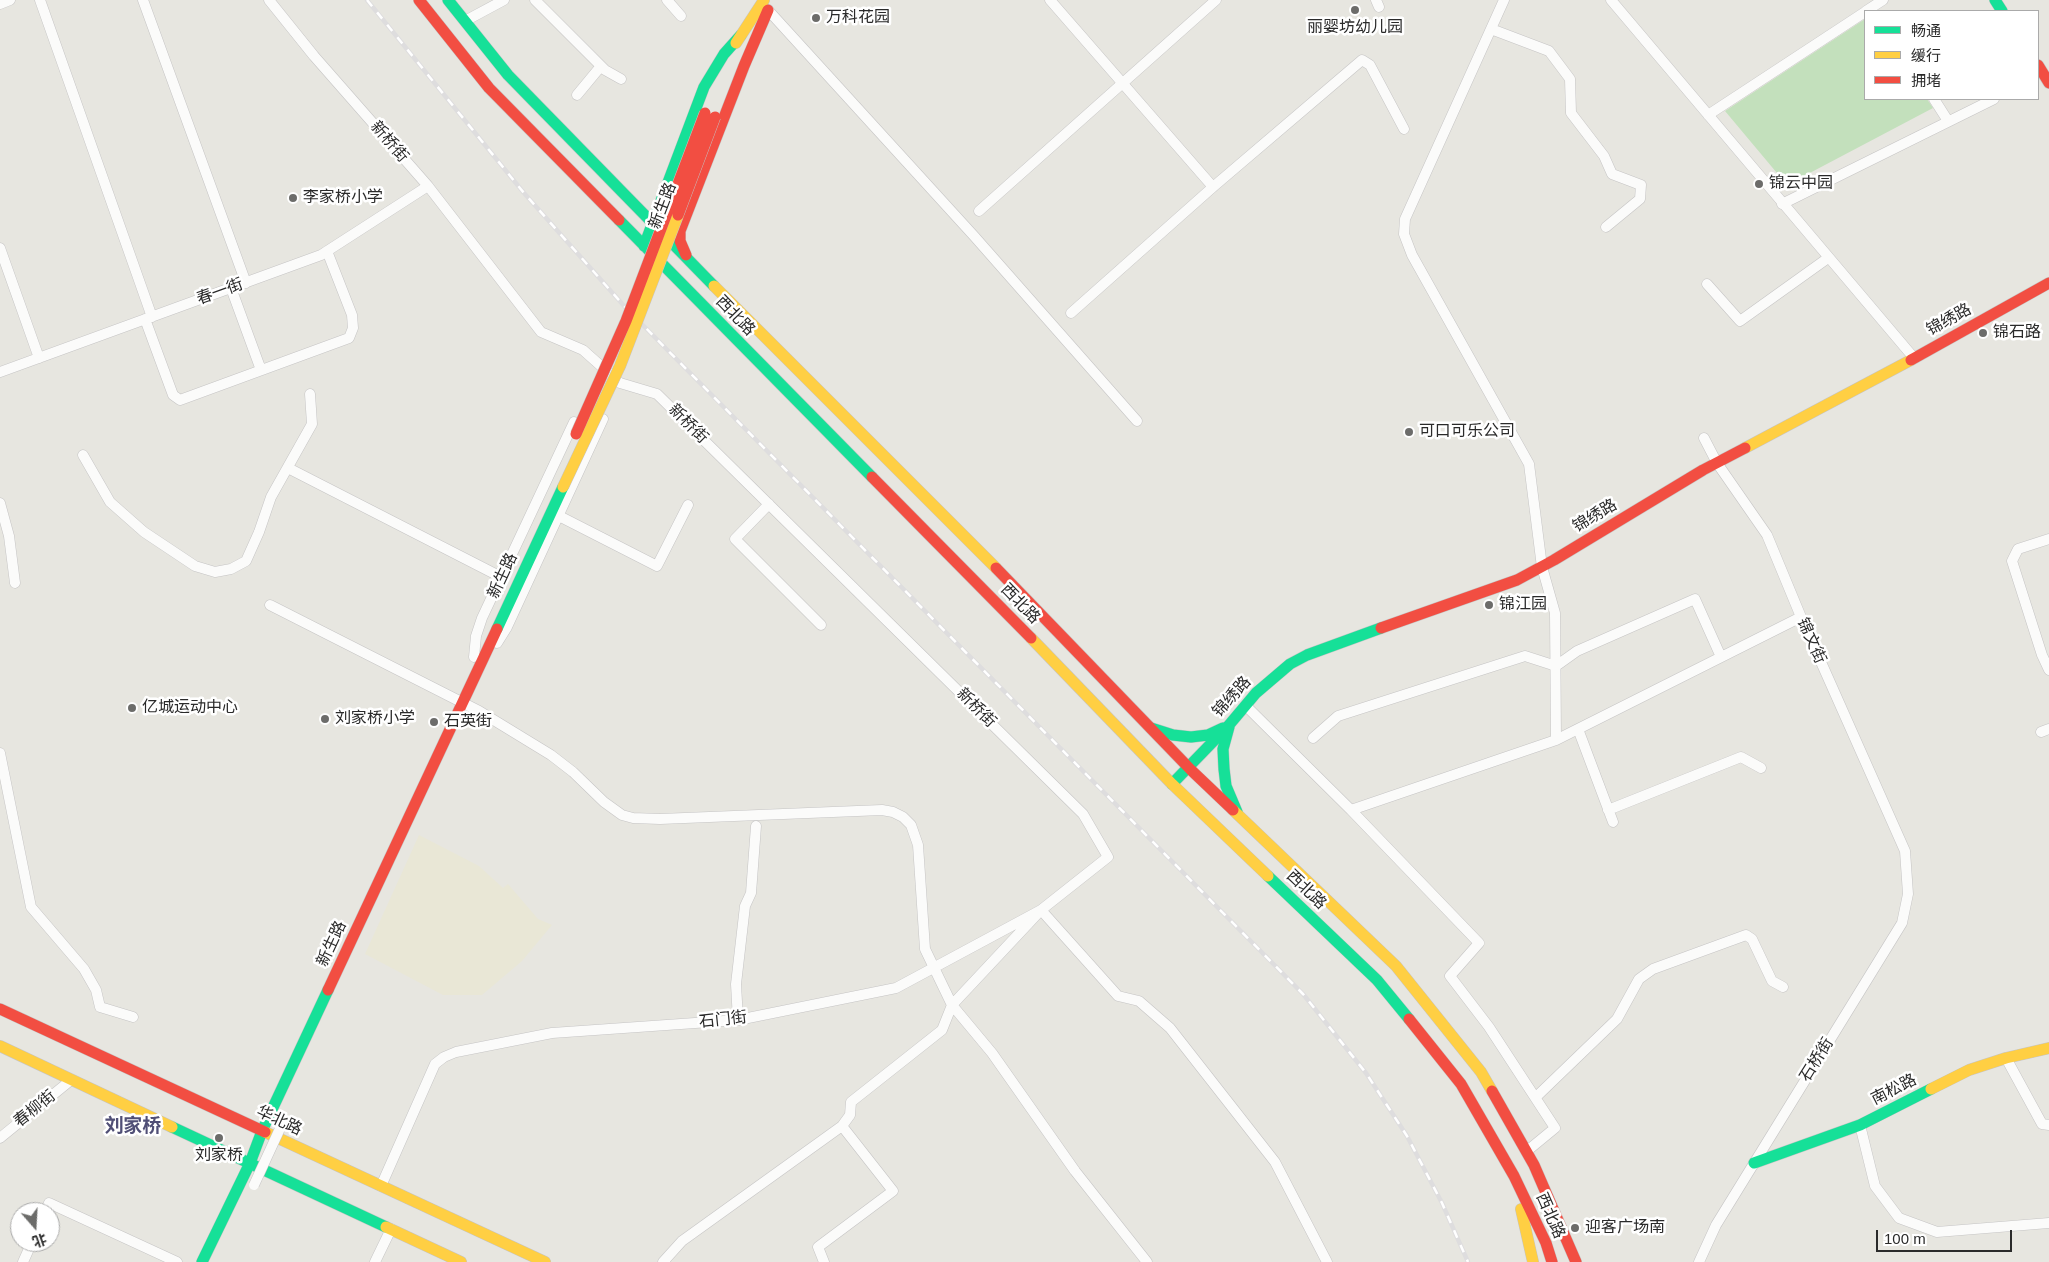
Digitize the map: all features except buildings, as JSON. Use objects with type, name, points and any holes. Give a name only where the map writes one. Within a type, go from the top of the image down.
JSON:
[{"type":"main road","name":"西北路","points":[[419,0],[489,88],[615,217],[941,545],[1172,784],[1377,980],[1461,1084],[1514,1176],[1546,1244],[1552,1262]]},
{"type":"main road","name":"西北路","points":[[448,0],[508,75],[628,198],[651,228],[688,258],[960,531],[1188,767],[1396,966],[1481,1072],[1534,1165],[1576,1262]]},
{"type":"main road","name":"新生路","points":[[202,1262],[250,1163],[258,1129],[559,484],[620,366],[729,57],[741,34],[766,5],[776,0]]},
{"type":"main road","points":[[688,258],[680,241],[680,231],[766,5]]},
{"type":"main road","name":"新生路","points":[[710,115],[766,5]]},
{"type":"main road","points":[[644,246],[704,87],[724,54],[741,34]]},
{"type":"main road","points":[[628,198],[638,203],[647,202],[655,199],[668,185]]},
{"type":"main road","points":[[615,217],[651,228]]},
{"type":"main road","points":[[669,242],[680,231]]},
{"type":"main road","name":"锦绣路","points":[[1172,784],[1274,676],[1307,656],[1364,634],[1484,594],[1517,580],[1717,463],[1914,358],[2049,283]]},
{"type":"main road","points":[[1151,728],[1173,735],[1191,737],[1208,735],[1229,725]]},
{"type":"main road","points":[[1229,725],[1224,749],[1224,769],[1226,786],[1237,814]]},
{"type":"main road","name":"华北路","points":[[0,1009],[545,1262]]},
{"type":"main road","points":[[0,1046],[461,1262]]},
{"type":"main road","name":"南松路","points":[[1754,1163],[1860,1125],[1969,1070],[2006,1058],[2049,1048]]},
{"type":"main road","points":[[1514,1176],[1533,1262]]},
{"type":"street","points":[[0,4],[10,0]]},
{"type":"street","points":[[40,0],[173,394],[180,400],[349,338],[353,328],[352,315],[328,251]]},
{"type":"street","points":[[143,0],[246,283]]},
{"type":"street","name":"新桥街","points":[[269,0],[314,56],[428,186],[542,332],[583,350],[620,383],[658,394],[1083,814],[1108,858]]},
{"type":"street","points":[[465,21],[504,0]]},
{"type":"street","points":[[535,0],[601,66],[621,79]]},
{"type":"street","points":[[667,0],[682,16]]},
{"type":"street","points":[[1050,0],[1213,186]]},
{"type":"street","points":[[979,211],[1216,0]]},
{"type":"street","points":[[1504,0],[1404,219],[1404,234],[1412,254],[1529,464],[1542,566],[1555,613],[1556,740]]},
{"type":"street","points":[[1871,10],[1883,0]]},
{"type":"street","points":[[1614,1],[1782,204],[1914,358]]},
{"type":"street","points":[[766,5],[981,243],[1137,421]]},
{"type":"street","points":[[1708,115],[1864,15]]},
{"type":"street","points":[[1491,29],[1549,51],[1570,79],[1571,113],[1604,156],[1612,174],[1641,185],[1640,199],[1606,227]]},
{"type":"street","points":[[1071,313],[1213,186],[1362,60],[1370,65],[1404,129]]},
{"type":"street","points":[[577,94],[601,66]]},
{"type":"street","points":[[1935,100],[1948,122]]},
{"type":"street","points":[[1782,204],[1992,100]]},
{"type":"street","name":"春一街","points":[[0,372],[321,255],[428,186]]},
{"type":"street","points":[[627,354],[647,310],[669,242]]},
{"type":"street","points":[[0,248],[39,358]]},
{"type":"street","points":[[1707,284],[1740,322],[1828,258]]},
{"type":"street","points":[[231,288],[261,370]]},
{"type":"street","points":[[478,659],[476,636],[482,618],[601,365]]},
{"type":"street","points":[[478,659],[507,627],[620,383]]},
{"type":"street","points":[[83,455],[110,502],[144,532],[195,566],[214,572],[231,569],[246,561],[259,532],[271,497],[312,424],[310,394]]},
{"type":"street","name":"锦文街","points":[[1704,438],[1717,463],[1767,534],[1801,617],[1905,851]]},
{"type":"street","points":[[288,468],[501,577]]},
{"type":"street","points":[[0,502],[9,536],[15,583]]},
{"type":"street","points":[[769,504],[735,539],[821,625]]},
{"type":"street","points":[[558,516],[657,566],[688,505]]},
{"type":"street","points":[[2049,539],[2018,549],[2012,561],[2042,655],[2049,670]]},
{"type":"street","points":[[1556,666],[1577,652],[1695,599],[1722,657]]},
{"type":"street","points":[[270,605],[459,701],[551,755],[573,772],[612,809],[622,815],[634,818],[660,819],[882,810],[893,812],[903,817],[911,826],[918,845],[925,950],[952,1005],[1003,1068],[1075,1171],[1148,1262]]},
{"type":"street","points":[[1351,810],[1556,740],[1801,617]]},
{"type":"street","points":[[1313,738],[1338,716],[1525,656],[1556,666]]},
{"type":"street","points":[[1246,706],[1351,810],[1479,943],[1450,976],[1489,1027],[1555,1128],[1526,1151]]},
{"type":"street","points":[[1578,729],[1613,822]]},
{"type":"street","points":[[0,753],[31,907],[84,969],[96,990],[100,1007],[133,1017]]},
{"type":"street","points":[[1608,810],[1742,757],[1761,768]]},
{"type":"street","points":[[738,1020],[736,984],[745,906],[751,893],[756,826]]},
{"type":"street","name":"石桥街","points":[[1699,1262],[1716,1225],[1902,923],[1908,894],[1905,851]]},
{"type":"street","name":"石门街","points":[[381,1186],[435,1064],[444,1057],[456,1052],[552,1034],[738,1020],[896,988],[1041,910],[1108,858]]},
{"type":"street","points":[[663,1262],[682,1241],[842,1126],[850,1115],[851,1102],[942,1030],[952,1005],[1041,910],[1118,996],[1139,1001],[1170,1028],[1275,1162],[1326,1262]]},
{"type":"street","points":[[1536,1097],[1617,1019],[1639,979],[1653,969],[1746,935],[1752,939],[1772,981],[1783,988]]},
{"type":"street","points":[[2006,1058],[2042,1124],[2049,1124]]},
{"type":"street","name":"春柳街","points":[[0,1138],[71,1080]]},
{"type":"street","points":[[254,1185],[283,1122]]},
{"type":"street","points":[[1860,1125],[1875,1186],[1898,1218],[1937,1232],[2049,1223]]},
{"type":"street","points":[[824,1262],[818,1247],[893,1191],[842,1126]]},
{"type":"street","points":[[60,1208],[178,1262]]},
{"type":"street","points":[[375,1262],[391,1229]]},
{"type":"shaded area","points":[[419,835],[479,866],[503,888],[508,884],[538,919],[552,925],[522,961],[482,995],[443,995],[365,954]]},
{"type":"green space","points":[[1864,20],[1864,100],[1928,100],[1933,108],[1787,185],[1725,111]]},
{"type":"railway","points":[[367,0],[524,193],[625,307],[1303,994],[1366,1073],[1407,1136],[1442,1203],[1468,1262]]},
{"type":"traffic: fast","points":[[448,0],[508,75],[714,286]]},
{"type":"traffic: fast","points":[[1995,0],[2001,10]]},
{"type":"traffic: fast","points":[[644,246],[704,87],[724,54],[741,35]]},
{"type":"traffic: fast","points":[[619,220],[872,477]]},
{"type":"traffic: fast","points":[[497,629],[563,487]]},
{"type":"traffic: fast","points":[[1172,784],[1229,725],[1256,693],[1290,664],[1307,655],[1381,628]]},
{"type":"traffic: fast","points":[[1229,727],[1223,749],[1224,769],[1226,786],[1237,812]]},
{"type":"traffic: fast","points":[[1151,728],[1173,735],[1191,737],[1208,735],[1223,728]]},
{"type":"traffic: fast","points":[[1268,876],[1377,980],[1409,1019]]},
{"type":"traffic: fast","points":[[202,1262],[250,1163],[262,1131],[328,990]]},
{"type":"traffic: fast","points":[[1754,1163],[1860,1125],[1931,1089]]},
{"type":"traffic: fast","points":[[172,1127],[386,1227]]},
{"type":"traffic: slow","points":[[736,43],[764,0]]},
{"type":"traffic: slow","points":[[563,487],[620,366],[678,215]]},
{"type":"traffic: slow","points":[[714,286],[996,568]]},
{"type":"traffic: slow","points":[[1745,448],[1911,360]]},
{"type":"traffic: slow","points":[[1031,638],[1172,784],[1268,876]]},
{"type":"traffic: slow","points":[[1233,810],[1396,966],[1481,1072],[1492,1091]]},
{"type":"traffic: slow","points":[[0,1046],[172,1127]]},
{"type":"traffic: slow","points":[[1931,1089],[1969,1070],[2006,1058],[2049,1048]]},
{"type":"traffic: slow","points":[[265,1132],[545,1262]]},
{"type":"traffic: slow","points":[[1521,1209],[1533,1262]]},
{"type":"traffic: slow","points":[[386,1227],[461,1262]]},
{"type":"traffic: jam","points":[[419,0],[489,88],[619,220]]},
{"type":"traffic: jam","points":[[686,255],[680,241],[680,231],[744,66],[768,10]]},
{"type":"traffic: jam","points":[[2039,67],[2049,83]]},
{"type":"traffic: jam","points":[[576,434],[626,321],[705,113]]},
{"type":"traffic: jam","points":[[678,215],[715,117]]},
{"type":"traffic: jam","points":[[1911,360],[2049,283]]},
{"type":"traffic: jam","points":[[1381,628],[1517,580],[1554,560],[1703,470],[1745,448]]},
{"type":"traffic: jam","points":[[872,477],[1031,638]]},
{"type":"traffic: jam","points":[[996,568],[1191,770],[1233,810]]},
{"type":"traffic: jam","points":[[328,990],[497,629]]},
{"type":"traffic: jam","points":[[0,1009],[265,1132]]},
{"type":"traffic: jam","points":[[1409,1019],[1461,1084],[1514,1176],[1546,1243],[1552,1262]]},
{"type":"traffic: jam","points":[[1492,1091],[1534,1165],[1576,1262]]},
{"type":"place","name":"丽婴坊幼儿园","points":[[1355,10]]},
{"type":"place","name":"万科花园","points":[[816,18]]},
{"type":"place","name":"锦云中园","points":[[1759,184]]},
{"type":"place","name":"李家桥小学","points":[[293,198]]},
{"type":"place","name":"锦石路","points":[[1983,333]]},
{"type":"place","name":"可口可乐公司","points":[[1409,432]]},
{"type":"place","name":"锦江园","points":[[1489,605]]},
{"type":"place","name":"亿城运动中心","points":[[132,708]]},
{"type":"place","name":"刘家桥小学","points":[[325,719]]},
{"type":"place","name":"石英街","points":[[434,722]]},
{"type":"place","name":"刘家桥","points":[[219,1138]]},
{"type":"place","name":"迎客广场南","points":[[1575,1228]]},
{"type":"district","name":"刘家桥","points":[[133,1127]]}]
